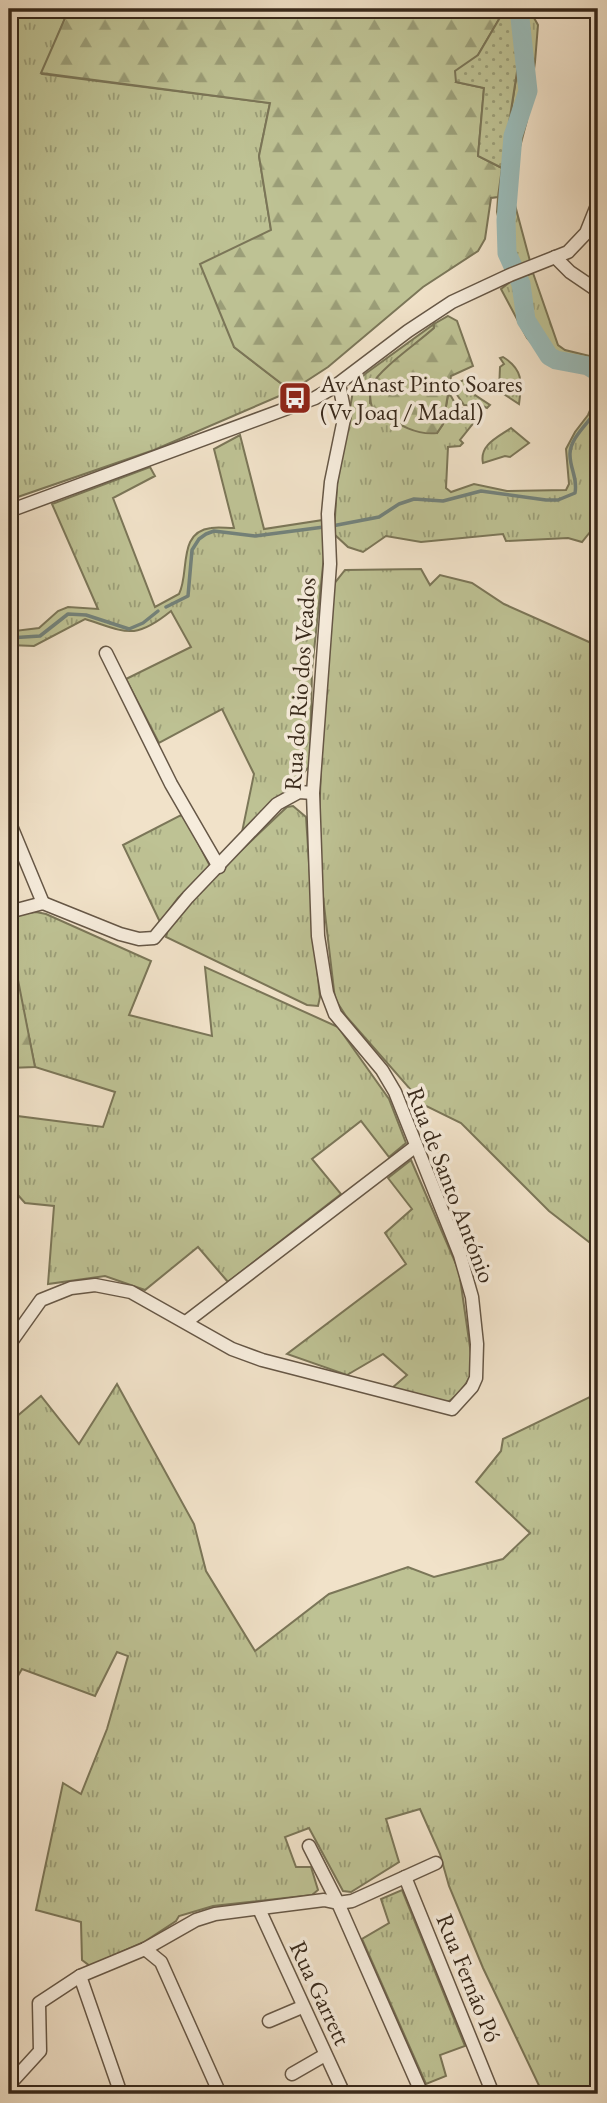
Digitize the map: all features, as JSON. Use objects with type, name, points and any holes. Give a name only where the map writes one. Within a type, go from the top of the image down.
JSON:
[{"type":"street","points":[[9,511],[309,401],[339,384],[440,309],[578,244],[586,233],[598,203]]},
{"type":"street","points":[[555,257],[570,272],[598,291]]},
{"type":"street","name":"Rua do Rio dos Veados","points":[[326,989],[318,936],[313,793],[329,576],[328,513],[331,482],[345,414],[339,384]]},
{"type":"street","points":[[106,653],[171,784],[219,867]]},
{"type":"street","points":[[9,912],[43,903],[120,934],[139,939],[154,938],[188,897],[277,804],[299,792],[313,793]]},
{"type":"street","points":[[9,821],[43,903]]},
{"type":"street","name":"Rua de Santo António","points":[[186,1322],[232,1349],[262,1360],[452,1409],[472,1387],[476,1378],[477,1344],[472,1297],[460,1255],[390,1084],[382,1070],[339,1020],[326,989]]},
{"type":"street","points":[[9,1345],[41,1300],[71,1287],[95,1285],[131,1292],[186,1322],[416,1146]]},
{"type":"street","points":[[309,1846],[338,1903],[422,2094]]},
{"type":"street","points":[[9,2085],[40,2051],[39,2003],[80,1976],[145,1949],[196,1920],[215,1914],[324,1900],[338,1903],[352,1901],[436,1863]]},
{"type":"street","name":"Rua Fernão Pó","points":[[405,1877],[493,2094]]},
{"type":"street","name":"Rua Garrett","points":[[259,1909],[344,2094]]},
{"type":"street","points":[[145,1949],[161,1962],[220,2094]]},
{"type":"street","points":[[80,1976],[121,2094]]},
{"type":"street","points":[[269,2021],[302,2007]]},
{"type":"street","points":[[292,2074],[325,2055]]},
{"type":"green space","points":[[9,9],[69,9],[42,74],[270,103],[259,156],[271,230],[234,347],[291,391],[154,450],[9,500]]},
{"type":"green space","points":[[69,9],[505,9],[478,55],[456,82],[484,88],[478,156],[502,168],[498,197],[491,198],[485,239],[478,251],[423,287],[328,367],[291,391],[234,347],[200,264],[271,230],[259,156],[270,103],[41,73]]},
{"type":"green space","points":[[505,9],[513,9],[519,59],[502,168],[478,156],[484,88],[456,82],[455,71],[478,55]]},
{"type":"green space","points":[[513,9],[529,9],[538,25],[527,120],[514,170],[515,205],[530,261],[510,269],[497,212],[519,59]]},
{"type":"green space","points":[[533,273],[558,345],[565,350],[598,358],[598,381],[586,373],[552,365],[527,338],[501,289],[510,282]]},
{"type":"green space","points":[[448,316],[457,321],[473,366],[451,376],[443,424],[437,433],[419,432],[403,426],[372,407],[371,387],[391,363],[434,328],[434,324]]},
{"type":"green space","points":[[434,324],[434,328],[382,373],[371,386],[370,403],[437,433],[443,424],[448,395],[457,407],[483,411],[460,440],[463,443],[460,446],[448,447],[446,488],[451,492],[474,484],[507,491],[566,490],[569,484],[566,449],[588,415],[598,392],[598,522],[582,542],[568,538],[506,541],[503,534],[421,542],[386,536],[363,552],[348,547],[334,534],[337,484],[354,385]]},
{"type":"green space","points":[[503,357],[518,371],[521,389],[519,404],[499,391],[500,367],[504,364],[500,358]]},
{"type":"green space","points":[[466,379],[475,395],[490,405],[487,408],[464,405],[451,386]]},
{"type":"green space","points":[[511,428],[529,443],[510,457],[483,463],[487,446]]},
{"type":"green space","points":[[240,435],[264,529],[323,520],[324,556],[312,670],[310,766],[241,837],[254,774],[222,709],[159,743],[126,679],[191,647],[171,611],[148,627],[138,630],[120,630],[85,619],[34,646],[9,645],[9,615],[15,631],[39,628],[58,611],[68,607],[98,609],[52,504],[150,467],[155,476],[113,498],[155,607],[179,594],[186,555],[193,537],[200,531],[211,528],[234,528],[214,449]]},
{"type":"green space","points":[[421,569],[430,585],[440,575],[472,583],[504,604],[598,646],[598,1249],[549,1211],[461,1123],[424,1105],[346,1016],[335,999],[318,854],[321,766],[334,584],[345,570]]},
{"type":"green space","points":[[293,806],[306,817],[320,997],[318,1006],[307,1005],[166,937],[168,929],[196,893],[287,807]]},
{"type":"green space","points":[[183,814],[210,866],[178,898],[160,922],[123,845]]},
{"type":"green space","points":[[36,912],[151,961],[129,1015],[212,1036],[205,967],[338,1027],[389,1099],[406,1143],[389,1157],[361,1121],[312,1159],[341,1194],[228,1282],[198,1247],[145,1290],[105,1276],[48,1284],[54,1206],[25,1203],[9,1185],[9,1115],[103,1127],[115,1092],[35,1067],[9,940],[9,915]]},
{"type":"green space","points":[[10,939],[35,1067],[9,1068]]},
{"type":"green space","points":[[411,1160],[459,1271],[473,1368],[463,1387],[448,1402],[392,1388],[407,1375],[383,1354],[347,1375],[287,1354],[406,1264],[385,1233],[412,1209],[388,1178]]},
{"type":"green space","points":[[117,1384],[194,1524],[206,1571],[255,1651],[329,1594],[408,1567],[434,1577],[503,1559],[530,1533],[476,1482],[501,1451],[503,1439],[598,1393],[598,2094],[543,2094],[483,1968],[420,1809],[386,1819],[399,1862],[351,1892],[343,1891],[309,1828],[285,1837],[296,1867],[311,1867],[318,1890],[312,1895],[213,1906],[179,1916],[176,1921],[144,1942],[90,1966],[82,1960],[81,1922],[36,1910],[63,1783],[81,1794],[107,1729],[128,1656],[117,1652],[95,1696],[22,1669],[9,1691],[9,1423],[41,1396],[79,1444]]},
{"type":"green space","points":[[402,1890],[465,2046],[440,2055],[446,2076],[426,2084],[362,1939],[389,1923],[381,1899]]},
{"type":"waterway","points":[[519,9],[528,91],[513,136],[506,220],[507,253],[521,284],[526,320],[549,356],[556,360],[588,366],[598,372]]},
{"type":"waterway","points":[[332,526],[379,517],[399,504],[414,499],[443,501],[481,491],[558,500],[575,493],[571,449],[576,436],[598,408]]},
{"type":"waterway","points":[[166,607],[188,596],[192,550],[206,534],[214,531],[255,536],[324,527]]},
{"type":"waterway","points":[[9,638],[40,636],[68,614],[86,615],[129,629],[143,623],[158,611]]},
{"type":"place","name":"Av Anast Pinto Soares (Vv Joaq / Madal)","points":[[295,398]]}]
